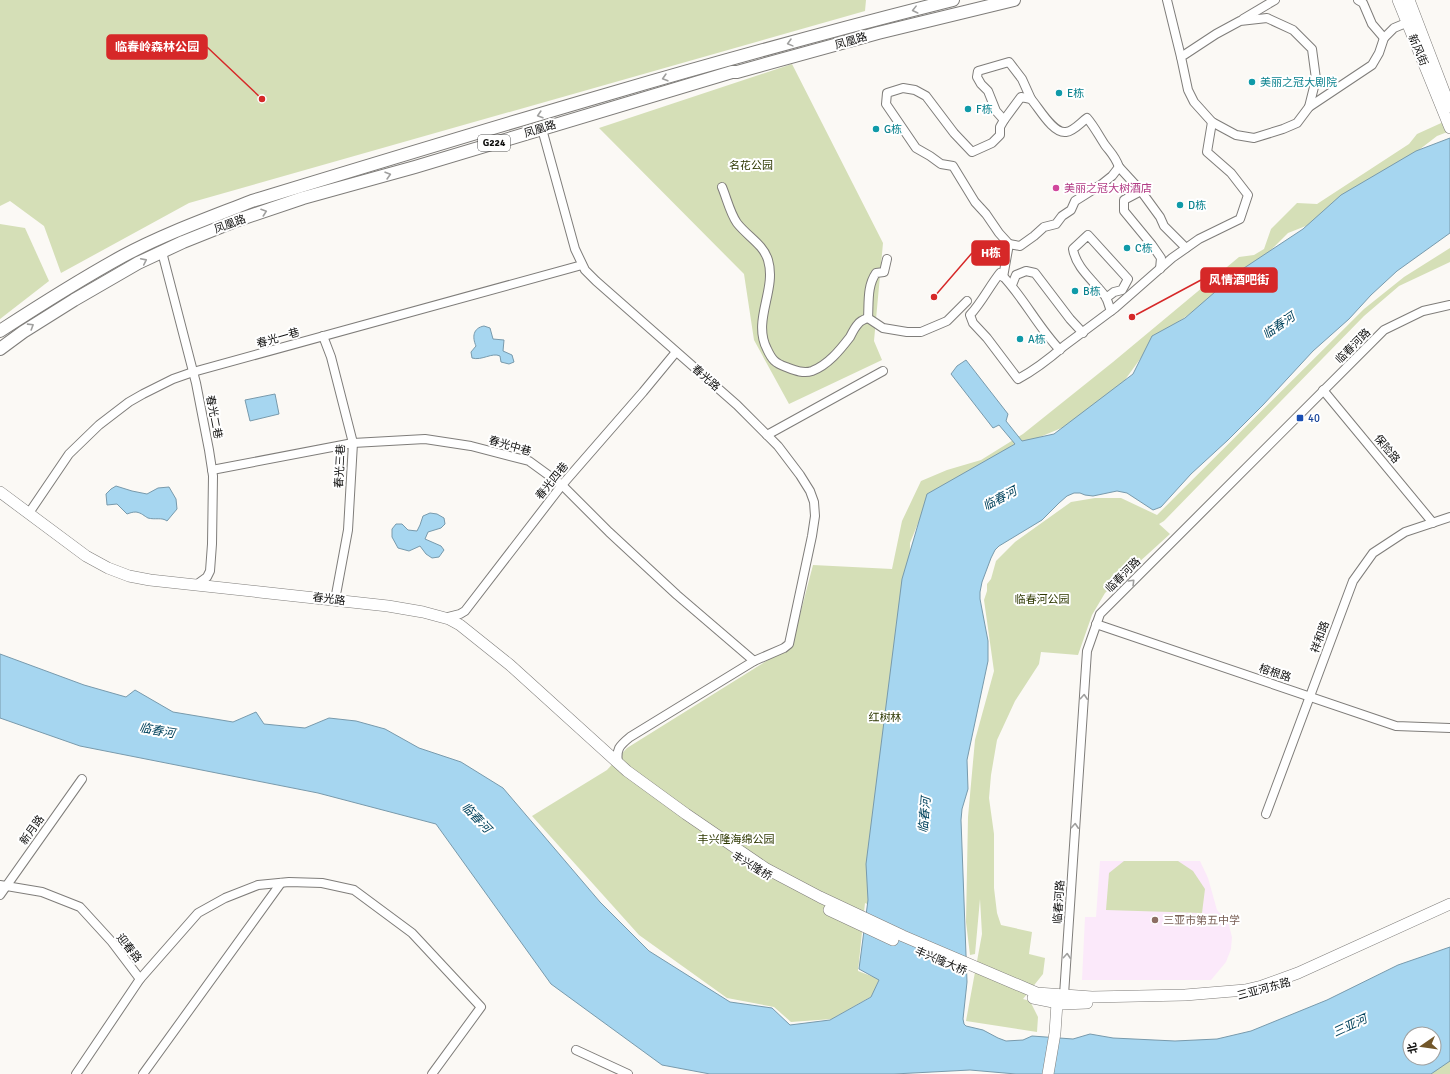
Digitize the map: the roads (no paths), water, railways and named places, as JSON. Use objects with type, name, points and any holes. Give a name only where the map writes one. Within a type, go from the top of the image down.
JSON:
[{"type":"highway","name":"凤凰路","points":[[0,331],[61,292],[124,256],[188,226],[252,201],[603,96],[874,20],[953,0]]},
{"type":"highway","name":"凤凰路","points":[[0,349],[23,332],[74,300],[138,263],[183,242],[238,220],[303,198],[416,167],[732,72],[737,72],[878,33],[1014,0]]},
{"type":"highway","points":[[874,20],[878,33]]},
{"type":"main road","name":"新风街","points":[[1398,0],[1406,23],[1445,101]]},
{"type":"main road","name":"新风街","points":[[1409,0],[1445,101]]},
{"type":"main road","points":[[1445,101],[1450,128]]},
{"type":"main road","name":"春光路","points":[[0,492],[86,556],[108,568],[136,577],[388,606],[444,618],[460,625],[533,686],[623,770]]},
{"type":"main road","name":"春光路","points":[[0,501],[81,562],[124,581],[145,585],[383,611],[444,625],[455,630],[465,638],[623,770]]},
{"type":"main road","name":"丰兴隆桥","points":[[623,770],[727,846],[850,916]]},
{"type":"main road","name":"三亚河东路","points":[[1061,1001],[1092,997],[1185,995],[1229,992],[1262,986],[1298,973],[1450,904]]},
{"type":"main road","name":"三亚河东路","points":[[1061,1001],[1218,999],[1279,988],[1450,909]]},
{"type":"main road","name":"丰兴隆大桥","points":[[850,916],[1036,996],[1061,1001]]},
{"type":"main road","points":[[1054,1074],[1061,1001]]},
{"type":"main road","points":[[1048,1074],[1058,1033]]},
{"type":"street","points":[[1167,0],[1188,90],[1194,102],[1212,122],[1236,135],[1254,138],[1297,123],[1309,106],[1316,79],[1312,49],[1293,30],[1267,18],[1240,20]]},
{"type":"street","points":[[1181,56],[1275,0]]},
{"type":"street","points":[[1358,0],[1363,3],[1372,24],[1384,38]]},
{"type":"street","points":[[1309,106],[1372,65],[1379,53],[1384,38],[1394,28],[1406,23]]},
{"type":"street","points":[[1004,120],[996,112],[988,91],[977,77],[978,71],[1009,62],[1022,79],[1031,99],[1058,131],[1067,132],[1087,118],[1115,156],[1119,167],[1141,191],[1160,217],[1164,226],[1186,248]]},
{"type":"street","points":[[1031,99],[1021,97],[1000,127],[1000,135],[992,143],[972,152],[954,133],[926,96],[915,90],[903,88],[887,93],[886,104],[916,148],[941,164],[953,166],[975,202],[1009,244],[1020,246],[1044,227],[1056,224],[1062,216],[1071,210],[1075,201],[1102,184],[1112,176],[1119,167]]},
{"type":"street","points":[[1060,350],[1034,319],[1012,285],[1000,273],[993,281],[979,306],[970,316],[973,323],[987,338],[1018,379],[1043,364],[1111,311],[1172,258],[1214,231],[1240,219],[1248,195],[1231,174],[1207,152],[1212,122]]},
{"type":"street","name":"春光路","points":[[542,129],[575,249],[585,270],[737,405],[778,446],[810,491],[814,502],[815,516],[789,644],[784,648],[754,661]]},
{"type":"street","points":[[722,187],[733,216],[738,224],[762,247],[768,260],[771,276],[764,308],[762,333],[768,352],[777,364],[798,372],[811,372],[834,356],[858,324],[868,318]]},
{"type":"street","points":[[1141,191],[1124,200],[1124,211],[1161,258],[1160,269]]},
{"type":"street","points":[[1106,298],[1114,292],[1122,290],[1128,279],[1088,235],[1073,249],[1074,253],[1078,263],[1106,298],[1111,311]]},
{"type":"street","points":[[1003,277],[1009,244]]},
{"type":"street","name":"春光二巷","points":[[162,252],[194,372],[212,470],[212,544],[210,571],[207,578],[196,585]]},
{"type":"street","points":[[868,318],[871,281],[876,273],[884,272],[887,259]]},
{"type":"street","name":"春光一巷","points":[[29,514],[69,454],[99,425],[136,398],[160,384],[194,372],[582,265]]},
{"type":"street","points":[[1012,285],[1016,275],[1026,271],[1035,273],[1067,315],[1083,333]]},
{"type":"street","points":[[868,318],[883,328],[907,332],[921,332],[947,321],[967,301]]},
{"type":"street","name":"临春河路","points":[[1061,1001],[1087,651],[1100,614],[1384,330],[1424,311],[1450,305]]},
{"type":"street","name":"春光三巷","points":[[323,336],[331,357],[353,443],[348,530],[335,600]]},
{"type":"street","name":"春光四巷","points":[[444,618],[460,614],[465,611],[562,485],[676,352]]},
{"type":"street","points":[[767,435],[883,371]]},
{"type":"street","name":"保险路","points":[[1324,390],[1433,522]]},
{"type":"street","name":"春光中巷","points":[[212,470],[353,443],[425,439],[470,446],[529,461],[562,485],[609,532],[754,661]]},
{"type":"street","name":"祥和路","points":[[1266,814],[1353,581],[1373,553],[1405,532],[1433,522],[1450,518]]},
{"type":"street","name":"榕根路","points":[[1096,624],[1396,726],[1450,728]]},
{"type":"street","points":[[623,770],[617,754],[619,747],[630,737],[754,661]]},
{"type":"street","name":"新月路","points":[[0,894],[3,885],[82,779]]},
{"type":"street","points":[[140,979],[198,913],[225,898],[258,885],[281,883],[322,883],[354,890],[412,933],[481,1007],[432,1074]]},
{"type":"street","points":[[143,1074],[281,883]]},
{"type":"street","name":"迎春路","points":[[3,885],[42,892],[80,907],[112,942],[140,979],[76,1074]]},
{"type":"street","points":[[576,1050],[628,1074]]},
{"type":"water","points":[[1450,138],[1450,233],[1397,271],[1371,295],[1349,319],[1313,351],[1228,440],[1191,474],[1161,507],[1153,510],[1127,493],[1117,491],[1093,496],[1074,493],[1067,496],[1042,520],[999,546],[991,558],[980,592],[988,641],[988,661],[967,760],[968,789],[962,809],[961,820],[967,982],[963,1019],[966,1026],[983,1030],[1006,1041],[1023,1040],[1032,1036],[1073,1039],[1090,1034],[1113,1038],[1175,1041],[1217,1039],[1251,1031],[1327,1000],[1398,965],[1450,947],[1450,1061],[1431,1074],[1016,1074],[970,1070],[894,1074],[710,1074],[662,1065],[551,984],[436,824],[318,793],[80,746],[0,718],[0,654],[84,685],[126,697],[135,690],[173,712],[233,722],[256,712],[264,724],[305,728],[329,718],[356,721],[385,729],[419,748],[461,762],[503,788],[600,902],[649,951],[730,1002],[772,1008],[790,1025],[830,1020],[871,997],[879,980],[859,969],[868,900],[866,864],[902,579],[927,494],[1015,444],[999,425],[993,428],[951,374],[957,366],[966,360],[1008,414],[1006,421],[1022,441],[1054,434],[1133,374],[1152,336],[1185,318],[1238,272],[1303,229],[1341,195],[1416,151]]},
{"type":"water","points":[[484,326],[490,328],[493,339],[504,340],[503,351],[512,355],[514,362],[509,364],[501,362],[500,356],[497,355],[476,359],[472,358],[471,352],[476,346],[474,333],[480,327]]},
{"type":"water","points":[[275,394],[279,414],[250,421],[245,400]]},
{"type":"water","points":[[116,486],[147,494],[158,488],[169,487],[176,499],[177,509],[167,521],[163,519],[148,518],[136,512],[127,514],[117,504],[107,505],[106,494]]},
{"type":"water","points":[[430,513],[437,514],[444,518],[445,524],[441,528],[428,532],[425,539],[441,546],[444,550],[439,557],[432,558],[426,554],[420,546],[409,551],[398,548],[392,537],[392,529],[396,524],[402,524],[408,530],[417,531],[423,516]]},
{"type":"place","name":"美丽之冠大剧院","points":[[1252,82]]},
{"type":"place","name":"E栋","points":[[1059,93]]},
{"type":"place","name":"临春岭森林公园","points":[[262,99]]},
{"type":"place","name":"F栋","points":[[968,109]]},
{"type":"place","name":"G栋","points":[[876,129]]},
{"type":"place","name":"美丽之冠大树酒店","points":[[1056,188]]},
{"type":"place","name":"D栋","points":[[1180,205]]},
{"type":"place","name":"C栋","points":[[1127,248]]},
{"type":"place","name":"B栋","points":[[1075,291]]},
{"type":"place","name":"H栋","points":[[934,297]]},
{"type":"place","name":"风情酒吧街","points":[[1132,317]]},
{"type":"place","name":"A栋","points":[[1020,339]]},
{"type":"place","name":"40","points":[[1300,418]]},
{"type":"place","name":"三亚市第五中学","points":[[1155,920]]},
{"type":"park label","name":"名花公园","points":[[751,165]]},
{"type":"park label","name":"临春河公园","points":[[1042,599]]},
{"type":"park label","name":"红树林","points":[[885,717]]},
{"type":"park label","name":"丰兴隆海绵公园","points":[[736,839]]},
{"type":"water label","name":"临春河","points":[[1279,326]]},
{"type":"water label","name":"临春河","points":[[1000,499]]},
{"type":"water label","name":"临春河","points":[[157,731]]},
{"type":"water label","name":"临春河","points":[[925,815]]},
{"type":"water label","name":"临春河","points":[[476,818]]},
{"type":"water label","name":"三亚河","points":[[1350,1026]]}]
